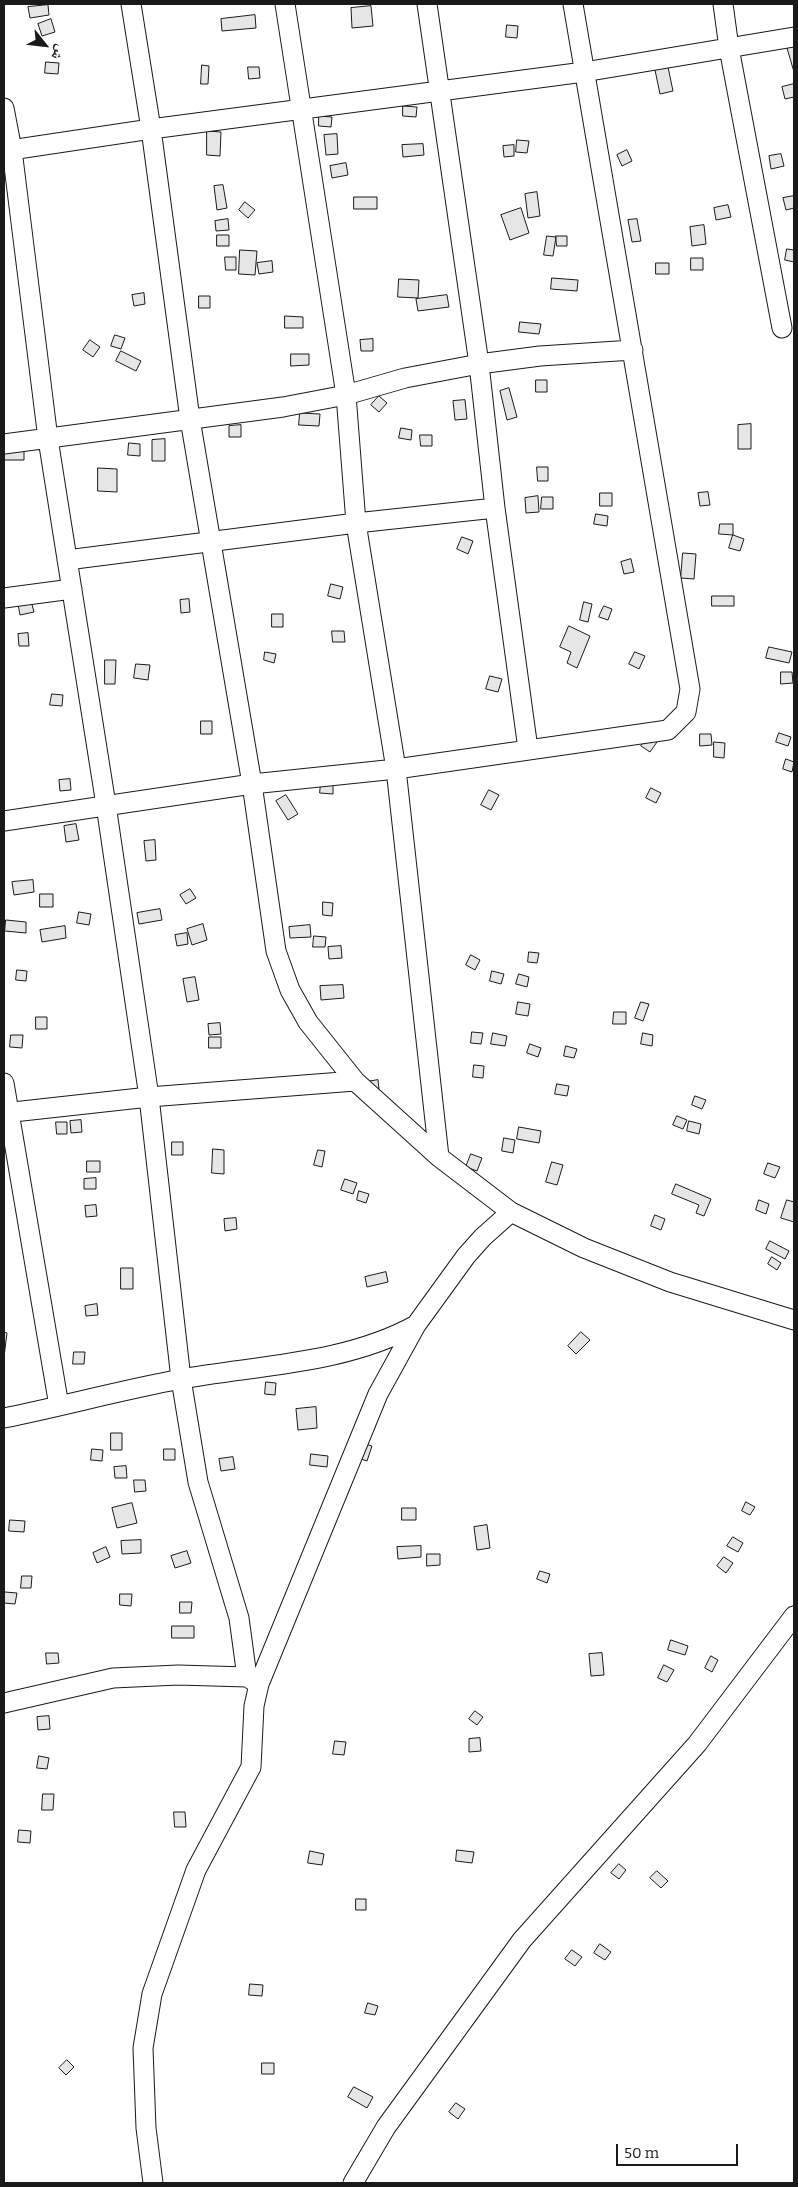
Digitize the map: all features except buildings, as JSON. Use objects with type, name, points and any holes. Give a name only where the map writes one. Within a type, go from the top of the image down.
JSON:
[{"type":"street","points":[[131,4],[151,128],[190,419],[252,784],[276,951],[290,990],[308,1022],[355,1081],[439,1157],[511,1212],[584,1248],[670,1282],[794,1320]]},
{"type":"street","points":[[285,4],[346,394],[356,522],[396,769],[439,1157]]},
{"type":"street","points":[[427,4],[480,364],[496,508],[528,749]]},
{"type":"street","points":[[4,821],[252,784],[396,769],[668,730],[686,712],[690,690],[573,4]]},
{"type":"street","points":[[723,4],[729,48],[782,328]]},
{"type":"street","points":[[8,150],[151,128],[584,72],[794,37]]},
{"type":"street","points":[[4,108],[8,150],[48,439],[150,1098],[180,1380],[198,1482],[239,1618],[253,1680],[254,1706],[251,1767],[196,1870],[152,1994],[143,2048],[146,2128],[154,2183]]},
{"type":"street","points":[[4,444],[283,407],[346,394],[405,378],[480,364],[540,356],[633,350]]},
{"type":"street","points":[[68,560],[356,522],[496,508]]},
{"type":"street","points":[[4,598],[72,589]]},
{"type":"street","points":[[6,1112],[355,1081]]},
{"type":"street","points":[[4,1083],[6,1112],[59,1406]]},
{"type":"street","points":[[253,1680],[378,1394],[416,1325],[466,1256],[483,1237],[511,1212]]},
{"type":"street","points":[[4,1418],[180,1380],[335,1354],[392,1338],[416,1325]]},
{"type":"street","points":[[353,2183],[386,2127],[522,1940],[697,1744],[794,1616]]},
{"type":"street","points":[[4,1703],[113,1678],[178,1675],[253,1680]]}]
